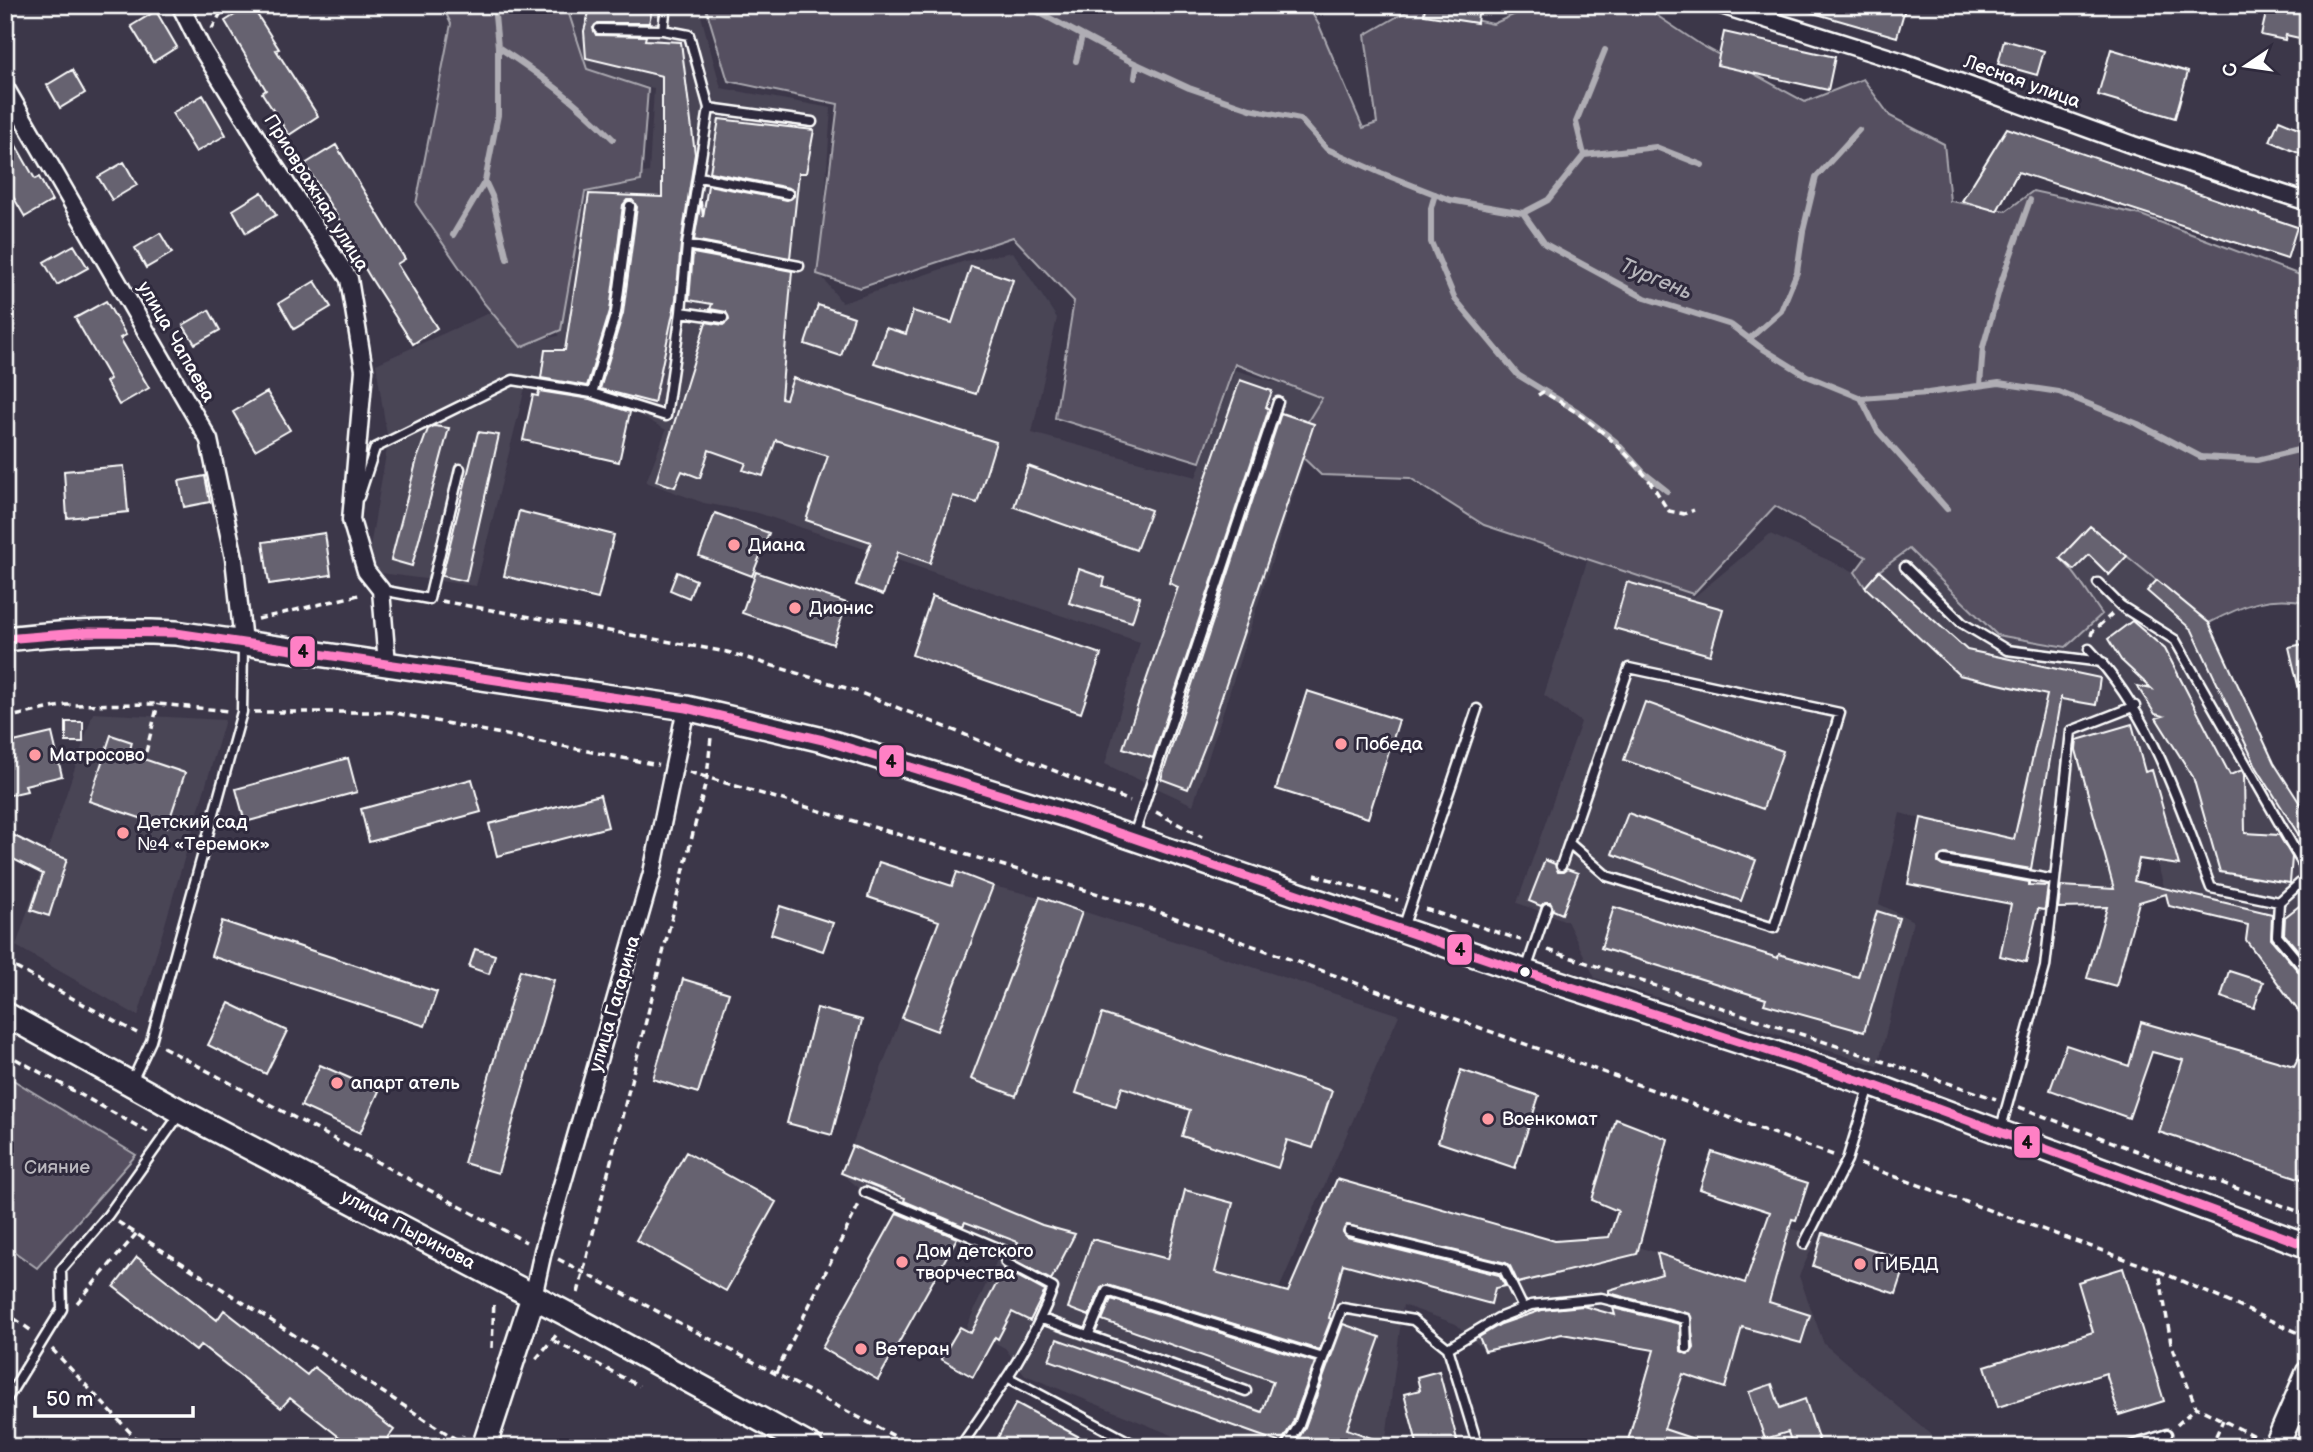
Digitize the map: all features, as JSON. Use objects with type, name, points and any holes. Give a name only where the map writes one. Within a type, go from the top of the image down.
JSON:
[{"type":"street","name":"Приовражная улица","points":[[180,5],[202,48],[349,279],[364,370],[351,520],[366,570],[381,590],[387,664]]},
{"type":"street","name":"Лесная улица","points":[[1721,5],[1906,63],[2133,145],[2308,202]]},
{"type":"street","name":"улица Чапаева","points":[[5,87],[209,440],[234,558],[243,642]]},
{"type":"street","points":[[5,639],[54,633],[120,630],[176,633],[686,708],[823,740],[1066,815],[1402,931],[1870,1084],[2308,1246]]},
{"type":"street","name":"улица Гагарина","points":[[533,1297],[543,1251],[652,873],[686,708]]},
{"type":"street","name":"улица Пыринова","points":[[5,1014],[182,1112],[811,1447]]},
{"type":"street","points":[[484,1447],[533,1297]]},
{"type":"street","points":[[2276,1447],[2308,1373]]},
{"type":"lane","points":[[663,30],[666,5]]},
{"type":"lane","points":[[351,520],[374,448],[513,380],[592,393],[666,416],[681,312],[687,245],[709,108],[689,35],[663,30],[598,29]]},
{"type":"lane","points":[[709,108],[811,122]]},
{"type":"lane","points":[[699,177],[788,194]]},
{"type":"lane","points":[[592,393],[616,312],[630,206]]},
{"type":"lane","points":[[687,245],[799,266]]},
{"type":"lane","points":[[681,312],[723,318]]},
{"type":"lane","points":[[1133,838],[1278,402]]},
{"type":"lane","points":[[381,590],[429,599],[460,469]]},
{"type":"lane","points":[[1905,567],[1962,623],[2007,650],[2102,662]]},
{"type":"lane","points":[[2098,583],[2120,606],[2175,640],[2308,875],[2279,902],[2277,936],[2308,973]]},
{"type":"lane","points":[[131,1084],[151,1041],[242,712],[243,642]]},
{"type":"lane","points":[[2089,649],[2135,706],[2168,773],[2211,888],[2279,902]]},
{"type":"lane","points":[[1561,866],[1629,668],[1840,713],[1774,928],[1607,876],[1569,843]]},
{"type":"lane","points":[[2000,1131],[2045,967],[2071,731],[2135,706]]},
{"type":"lane","points":[[1402,931],[1477,709]]},
{"type":"lane","points":[[1944,860],[2055,880]]},
{"type":"lane","points":[[1525,972],[1547,908]]},
{"type":"lane","points":[[1804,1244],[1847,1160],[1870,1084]]},
{"type":"lane","points":[[5,1402],[62,1309],[61,1270],[108,1215],[182,1112]]},
{"type":"lane","points":[[865,1192],[1003,1250],[1006,1263],[1053,1288],[1042,1319],[960,1447]]},
{"type":"lane","points":[[1349,1230],[1504,1269],[1523,1308]]},
{"type":"lane","points":[[1088,1336],[1107,1291],[1323,1358]]},
{"type":"lane","points":[[1448,1348],[1499,1318],[1531,1305],[1601,1298],[1686,1320],[1687,1348]]},
{"type":"lane","points":[[1286,1447],[1299,1424],[1342,1308],[1413,1320],[1448,1348],[1478,1447]]},
{"type":"lane","points":[[1042,1319],[1246,1391]]},
{"type":"lane","points":[[1007,1377],[1139,1447]]},
{"type":"lane","points":[[2127,1447],[2167,1434]]},
{"type":"path","points":[[222,11],[228,5]]},
{"type":"path","points":[[1538,395],[1543,392],[1558,401],[1614,442],[1650,481],[1669,511],[1684,514],[1694,510]]},
{"type":"path","points":[[429,599],[727,652],[856,691],[1143,806],[1209,841]]},
{"type":"path","points":[[2089,649],[2092,632],[2120,606]]},
{"type":"path","points":[[146,752],[159,704]]},
{"type":"path","points":[[5,718],[66,705],[159,704],[242,712],[390,712],[707,777],[1159,912],[2159,1271],[2308,1337]]},
{"type":"path","points":[[578,1293],[707,777],[712,728]]},
{"type":"path","points":[[1310,873],[1411,904],[2008,1103],[2308,1215]]},
{"type":"path","points":[[5,962],[584,1273],[915,1447]]},
{"type":"path","points":[[5,1053],[162,1140]]},
{"type":"path","points":[[776,1373],[865,1192]]},
{"type":"path","points":[[108,1215],[460,1445],[470,1447]]},
{"type":"path","points":[[2159,1271],[2171,1343],[2196,1407],[2276,1447]]},
{"type":"path","points":[[488,1359],[492,1347],[495,1277]]},
{"type":"path","points":[[5,1312],[43,1339],[145,1447]]},
{"type":"path","points":[[559,1331],[554,1341],[639,1387]]},
{"type":"path","points":[[2167,1434],[2196,1407]]},
{"type":"path","points":[[2211,1447],[2223,1420]]},
{"type":"path","points":[[460,1445],[464,1430]]},
{"type":"path","points":[[5,1443],[61,1447]]},
{"type":"shaded area","points":[[569,5],[698,5],[721,88],[831,108],[820,274],[842,303],[965,261],[1013,252],[1057,318],[1032,433],[1196,477],[1235,370],[1325,397],[1193,805],[1105,764],[1140,642],[758,513],[704,503],[646,482],[666,430],[635,412],[525,388],[476,586],[366,571],[388,442],[376,364],[491,312],[523,343],[558,336],[582,183],[649,172],[654,88],[582,73],[564,13]]},
{"type":"shaded area","points":[[2090,526],[2209,623],[2274,763],[2308,816],[2308,1024],[2246,940],[2248,925],[2169,906],[2134,775],[2102,749],[2142,901],[2044,910],[1908,884],[1921,819],[1900,813],[1879,904],[1913,921],[1878,1066],[1595,978],[1567,921],[1517,903],[1581,722],[1544,695],[1591,549],[1694,597],[1770,534],[1855,572],[1865,586],[1908,548],[1997,635],[2102,614],[2082,587],[2074,570],[2060,558]]},
{"type":"shaded area","name":"Детский сад №4 «Теремок»","points":[[93,713],[225,720],[138,1016],[16,946]]},
{"type":"shaded area","points":[[957,872],[993,886],[1040,897],[1399,1015],[1279,1289],[1288,1292],[1337,1179],[1555,1241],[1609,1237],[1617,1211],[1592,1200],[1616,1119],[1668,1139],[1639,1247],[1745,1282],[1766,1223],[1818,1235],[1799,1276],[1824,1344],[1932,1435],[1937,1447],[1624,1447],[1654,1350],[1562,1334],[1485,1351],[1456,1324],[1403,1305],[1385,1447],[1201,1447],[1025,1375],[1005,1348],[966,1328],[998,1258],[877,1203],[841,1173]]},
{"type":"green space","points":[[442,5],[571,5],[568,11],[587,69],[648,89],[641,181],[585,192],[561,330],[521,347],[483,302],[416,204],[451,24]]},
{"type":"green space","points":[[705,5],[1307,5],[1319,25],[1363,128],[1377,123],[1365,35],[1414,7],[1493,24],[1529,8],[1647,9],[1701,45],[1805,102],[1863,79],[1890,116],[1944,144],[1950,201],[2006,211],[2033,191],[2141,215],[2308,278],[2308,603],[2269,600],[2233,611],[2209,623],[2090,526],[2060,558],[2077,577],[2102,614],[2066,647],[1997,635],[1909,549],[1879,571],[1865,587],[1855,572],[1866,557],[1775,506],[1693,594],[1484,525],[1410,478],[1321,475],[1292,447],[1322,398],[1235,364],[1200,462],[1055,418],[1074,301],[1013,237],[860,288],[817,274],[838,104],[728,81]]},
{"type":"green space","name":"Сияние","points":[[5,1075],[136,1155],[37,1268],[5,1245]]},
{"type":"building","points":[[251,5],[318,116],[289,135],[262,93],[266,90],[225,21]]},
{"type":"building","points":[[591,5],[653,5],[649,23],[598,23],[593,28],[596,35],[646,36],[645,40],[681,42],[695,154],[681,244],[676,299],[654,403],[600,389],[623,313],[637,207],[632,200],[627,200],[623,205],[610,311],[587,386],[541,378],[545,350],[565,350],[589,194],[662,197],[662,76],[586,58],[584,31]]},
{"type":"building","points":[[1425,5],[1479,5],[1477,23],[1424,15]]},
{"type":"building","points":[[1803,5],[1906,5],[1897,37],[1803,10]]},
{"type":"building","points":[[2268,5],[2308,5],[2308,40],[2286,35],[2285,40],[2261,35]]},
{"type":"building","points":[[156,11],[177,47],[153,62],[131,26]]},
{"type":"building","points":[[1724,32],[1835,57],[1828,90],[1717,65]]},
{"type":"building","points":[[2004,40],[2044,51],[2037,75],[1998,64]]},
{"type":"building","points":[[2111,49],[2188,72],[2175,118],[2098,95]]},
{"type":"building","points":[[72,70],[85,93],[60,108],[47,85]]},
{"type":"building","points":[[203,95],[226,135],[196,152],[172,113]]},
{"type":"building","points":[[719,119],[814,130],[806,173],[799,173],[790,258],[694,240],[701,201],[703,217],[708,185],[787,200],[794,196],[794,191],[789,188],[710,172]]},
{"type":"building","points":[[2279,120],[2308,132],[2308,157],[2270,141]]},
{"type":"building","points":[[5,126],[35,179],[39,177],[52,201],[25,217],[5,183]]},
{"type":"building","points":[[2007,128],[2297,227],[2287,259],[2018,172],[1997,211],[1962,201]]},
{"type":"building","points":[[336,145],[405,259],[397,264],[437,328],[413,344],[370,277],[305,164]]},
{"type":"building","points":[[124,162],[137,185],[112,200],[98,177]]},
{"type":"building","points":[[262,192],[276,215],[246,233],[233,210]]},
{"type":"building","points":[[160,233],[172,253],[146,268],[135,248]]},
{"type":"building","points":[[74,245],[88,268],[57,285],[44,262]]},
{"type":"building","points":[[693,253],[792,271],[781,398],[786,399],[793,378],[996,442],[977,503],[953,496],[930,563],[898,552],[883,595],[856,585],[871,542],[806,520],[828,456],[776,440],[763,476],[743,470],[746,463],[709,450],[700,478],[682,471],[675,487],[656,481],[706,322],[723,325],[729,320],[726,312],[710,309],[712,304],[689,300]]},
{"type":"building","points":[[971,266],[1013,280],[976,394],[874,363],[886,328],[906,334],[913,311],[952,323]]},
{"type":"building","points":[[315,281],[331,307],[294,329],[279,303]]},
{"type":"building","points":[[106,301],[126,335],[120,338],[149,388],[119,405],[106,382],[110,379],[75,318]]},
{"type":"building","points":[[818,305],[854,317],[841,356],[805,344]]},
{"type":"building","points":[[209,310],[220,330],[195,344],[183,325]]},
{"type":"building","points":[[1240,380],[1272,391],[1266,407],[1269,409],[1153,758],[1123,748],[1178,587],[1169,583]]},
{"type":"building","points":[[539,391],[590,399],[630,412],[619,462],[523,440],[533,395],[538,396]]},
{"type":"building","points":[[267,392],[290,430],[255,450],[233,412]]},
{"type":"building","points":[[1281,413],[1314,424],[1207,741],[1188,789],[1161,779]]},
{"type":"building","points":[[434,426],[449,428],[412,566],[391,560],[417,459],[428,429]]},
{"type":"building","points":[[478,432],[499,435],[466,581],[442,576]]},
{"type":"building","points":[[124,466],[128,512],[67,518],[64,471]]},
{"type":"building","points":[[1028,466],[1151,510],[1136,550],[1014,507]]},
{"type":"building","points":[[205,476],[210,502],[184,507],[179,481]]},
{"type":"building","points":[[519,511],[614,535],[598,599],[504,576]]},
{"type":"building","name":"Диана","points":[[715,513],[769,533],[752,576],[699,556]]},
{"type":"building","points":[[2090,526],[2127,556],[2109,575],[2089,555],[2074,570],[2060,558]]},
{"type":"building","points":[[325,533],[331,575],[269,584],[263,542]]},
{"type":"building","points":[[1079,569],[1105,578],[1103,586],[1140,597],[1132,622],[1069,603]]},
{"type":"building","points":[[1879,571],[1967,650],[2100,678],[2096,705],[2061,699],[2061,696],[2031,869],[1945,854],[1938,858],[1938,863],[1943,866],[2029,882],[2029,885],[2048,886],[2045,908],[2038,909],[2026,962],[2000,956],[2011,904],[1908,884],[1921,818],[2014,839],[2047,695],[1959,675],[1865,587]]},
{"type":"building","points":[[677,572],[696,580],[689,598],[670,590]]},
{"type":"building","name":"Дионис","points":[[756,572],[847,603],[833,644],[742,613]]},
{"type":"building","points":[[2157,580],[2209,623],[2274,763],[2308,816],[2308,850],[2257,768],[2192,630],[2147,591]]},
{"type":"building","points":[[1627,582],[1723,609],[1710,655],[1614,628]]},
{"type":"building","points":[[932,596],[1101,654],[1081,713],[912,655]]},
{"type":"building","points":[[2132,621],[2165,649],[2230,775],[2242,770],[2245,833],[2279,835],[2292,857],[2290,883],[2220,872],[2193,777],[2156,718],[2163,716],[2155,714],[2137,686],[2152,689],[2121,660],[2108,639]]},
{"type":"building","points":[[2308,643],[2308,698],[2301,698],[2289,647]]},
{"type":"building","name":"Победа","points":[[1307,691],[1399,720],[1368,818],[1276,789]]},
{"type":"building","points":[[1645,702],[1783,751],[1763,809],[1624,760]]},
{"type":"building","points":[[66,722],[83,722],[83,742],[66,742]]},
{"type":"building","points":[[2132,724],[2145,772],[2152,770],[2179,865],[2139,859],[2134,881],[2272,914],[2271,939],[2303,977],[2308,979],[2308,1024],[2246,940],[2248,925],[2169,906],[2166,894],[2139,902],[2116,986],[2087,978],[2107,907],[2058,908],[2061,886],[2114,889],[2076,750],[2077,740]]},
{"type":"building","name":"Матросово","points":[[52,733],[62,776],[25,785],[27,791],[5,796],[5,744]]},
{"type":"building","points":[[111,735],[132,742],[129,754],[185,773],[167,827],[89,801]]},
{"type":"building","points":[[348,758],[357,792],[245,822],[236,789]]},
{"type":"building","points":[[472,779],[481,812],[369,842],[361,809]]},
{"type":"building","points":[[600,795],[608,827],[497,856],[489,824]]},
{"type":"building","points":[[1628,813],[1756,860],[1741,901],[1612,854]]},
{"type":"building","points":[[5,831],[46,852],[67,859],[49,916],[31,910],[43,874],[5,855]]},
{"type":"building","points":[[1545,860],[1555,864],[1558,872],[1567,869],[1578,873],[1562,914],[1553,910],[1550,902],[1541,906],[1529,901]]},
{"type":"building","points":[[879,862],[952,886],[957,872],[993,886],[937,1031],[902,1018],[939,921],[868,897]]},
{"type":"building","points":[[1040,897],[1082,912],[1016,1096],[971,1079]]},
{"type":"building","points":[[2308,899],[2308,962],[2284,934],[2285,917]]},
{"type":"building","points":[[780,906],[833,923],[823,951],[771,934]]},
{"type":"building","points":[[1614,907],[1778,958],[1779,954],[1858,977],[1877,911],[1899,918],[1864,1032],[1764,1004],[1766,999],[1601,948]]},
{"type":"building","points":[[222,921],[437,992],[425,1026],[211,956]]},
{"type":"building","points":[[475,949],[495,955],[489,974],[469,967]]},
{"type":"building","points":[[520,970],[554,980],[498,1173],[464,1163]]},
{"type":"building","points":[[2229,971],[2263,982],[2254,1008],[2221,997]]},
{"type":"building","points":[[683,979],[729,993],[698,1093],[653,1079]]},
{"type":"building","points":[[229,1003],[287,1031],[266,1074],[208,1045]]},
{"type":"building","points":[[817,1008],[862,1020],[832,1135],[787,1123]]},
{"type":"building","points":[[1102,1014],[1332,1091],[1313,1148],[1287,1140],[1278,1168],[1182,1136],[1190,1110],[1122,1087],[1116,1106],[1076,1093]]},
{"type":"building","points":[[2141,1022],[2294,1066],[2308,1039],[2308,1181],[2159,1132],[2183,1060],[2152,1052],[2129,1118],[2050,1090],[2066,1045],[2129,1066]]},
{"type":"building","points":[[320,1065],[379,1091],[360,1133],[301,1106]]},
{"type":"building","name":"Военкомат","points":[[1461,1070],[1539,1096],[1515,1168],[1438,1142]]},
{"type":"building","points":[[1616,1119],[1668,1139],[1637,1254],[1518,1283],[1506,1263],[1347,1225],[1343,1232],[1347,1237],[1499,1275],[1505,1286],[1495,1288],[1491,1304],[1343,1264],[1329,1318],[1331,1319],[1319,1350],[1108,1285],[1101,1288],[1089,1316],[1068,1308],[1092,1239],[1168,1259],[1185,1190],[1233,1203],[1215,1272],[1288,1292],[1337,1179],[1555,1241],[1609,1237],[1618,1211],[1592,1200]]},
{"type":"building","points":[[852,1146],[1042,1225],[1075,1234],[1051,1280],[1012,1259],[1018,1242],[965,1222],[963,1226],[904,1201],[905,1198],[841,1173]]},
{"type":"building","points":[[686,1152],[776,1202],[726,1291],[636,1240]]},
{"type":"building","points":[[1712,1152],[1808,1183],[1796,1220],[1792,1219],[1769,1302],[1810,1315],[1801,1343],[1742,1327],[1725,1388],[1683,1374],[1664,1429],[1709,1444],[1709,1447],[1626,1447],[1654,1350],[1562,1334],[1485,1351],[1479,1337],[1501,1324],[1542,1310],[1583,1306],[1615,1315],[1613,1308],[1680,1324],[1681,1351],[1691,1353],[1694,1348],[1690,1314],[1609,1293],[1609,1290],[1662,1274],[1657,1253],[1745,1283],[1770,1212],[1700,1189]]},
{"type":"building","points":[[897,1213],[957,1238],[878,1380],[822,1348]]},
{"type":"building","name":"ГИБДД","points":[[1823,1233],[1907,1261],[1896,1294],[1813,1266]]},
{"type":"building","points":[[137,1257],[217,1320],[224,1310],[307,1375],[314,1367],[394,1430],[381,1447],[352,1447],[290,1398],[281,1408],[201,1345],[196,1351],[114,1287]]},
{"type":"building","points":[[2123,1268],[2164,1401],[2119,1415],[2106,1373],[1998,1407],[1985,1366],[2093,1332],[2078,1282]]},
{"type":"building","points":[[1004,1269],[1045,1291],[1030,1321],[1012,1312],[973,1377],[941,1359],[960,1327],[971,1333]]},
{"type":"building","points":[[1111,1299],[1315,1362],[1293,1422],[1281,1443],[1049,1360],[1057,1339],[1262,1412],[1273,1381],[1102,1320]]},
{"type":"building","points":[[1343,1324],[1380,1337],[1347,1429],[1390,1445],[1294,1447],[1305,1427]]},
{"type":"building","points":[[1439,1371],[1459,1447],[1418,1447],[1404,1394],[1420,1390],[1417,1377]]},
{"type":"building","points":[[1772,1384],[1780,1408],[1805,1399],[1821,1447],[1793,1447],[1788,1432],[1765,1439],[1749,1392]]},
{"type":"building","points":[[1016,1403],[1098,1447],[993,1447]]},
{"type":"waterway","points":[[453,235],[485,181],[498,115],[498,47],[494,5]]},
{"type":"waterway","name":"Тургень","points":[[1025,5],[1128,60],[1189,88],[1250,109],[1300,119],[1327,149],[1381,173],[1450,200],[1523,213],[1545,244],[1645,298],[1731,325],[1760,347],[1807,376],[1861,398],[1928,393],[1999,383],[2059,392],[2138,424],[2201,457],[2257,460],[2298,450],[2308,451]]},
{"type":"waterway","points":[[1076,61],[1082,36]]},
{"type":"waterway","points":[[498,47],[558,90],[613,139]]},
{"type":"waterway","points":[[1584,155],[1576,122],[1605,50]]},
{"type":"waterway","points":[[1135,78],[1137,64]]},
{"type":"waterway","points":[[1749,339],[1781,311],[1797,272],[1803,231],[1816,177],[1859,130]]},
{"type":"waterway","points":[[1523,213],[1548,200],[1584,155],[1656,147],[1702,165]]},
{"type":"waterway","points":[[485,181],[492,196],[507,259]]},
{"type":"waterway","points":[[1435,194],[1431,208],[1431,242],[1455,299],[1518,375],[1577,411],[1615,441],[1643,472],[1667,491]]},
{"type":"waterway","points":[[1980,385],[1983,347],[2002,280],[2030,200]]},
{"type":"waterway","points":[[1861,398],[1877,430],[1947,509]]},
{"type":"transit line","name":"4","points":[[5,639],[90,632],[176,633],[686,708],[823,740],[1066,815],[1525,972],[1870,1084],[2308,1246]]},
{"type":"place","name":"Диана","points":[[734,545]]},
{"type":"place","name":"Дионис","points":[[795,608]]},
{"type":"place","name":"Победа","points":[[1341,744]]},
{"type":"place","name":"Матросово","points":[[35,755]]},
{"type":"place","name":"Детский сад №4 «Теремок»","points":[[123,833]]},
{"type":"place","name":"апарт атель","points":[[337,1083]]},
{"type":"place","name":"Военкомат","points":[[1488,1119]]},
{"type":"place","name":"Дом детского творчества","points":[[902,1262]]},
{"type":"place","name":"ГИБДД","points":[[1860,1264]]},
{"type":"place","name":"Ветеран","points":[[861,1349]]}]
